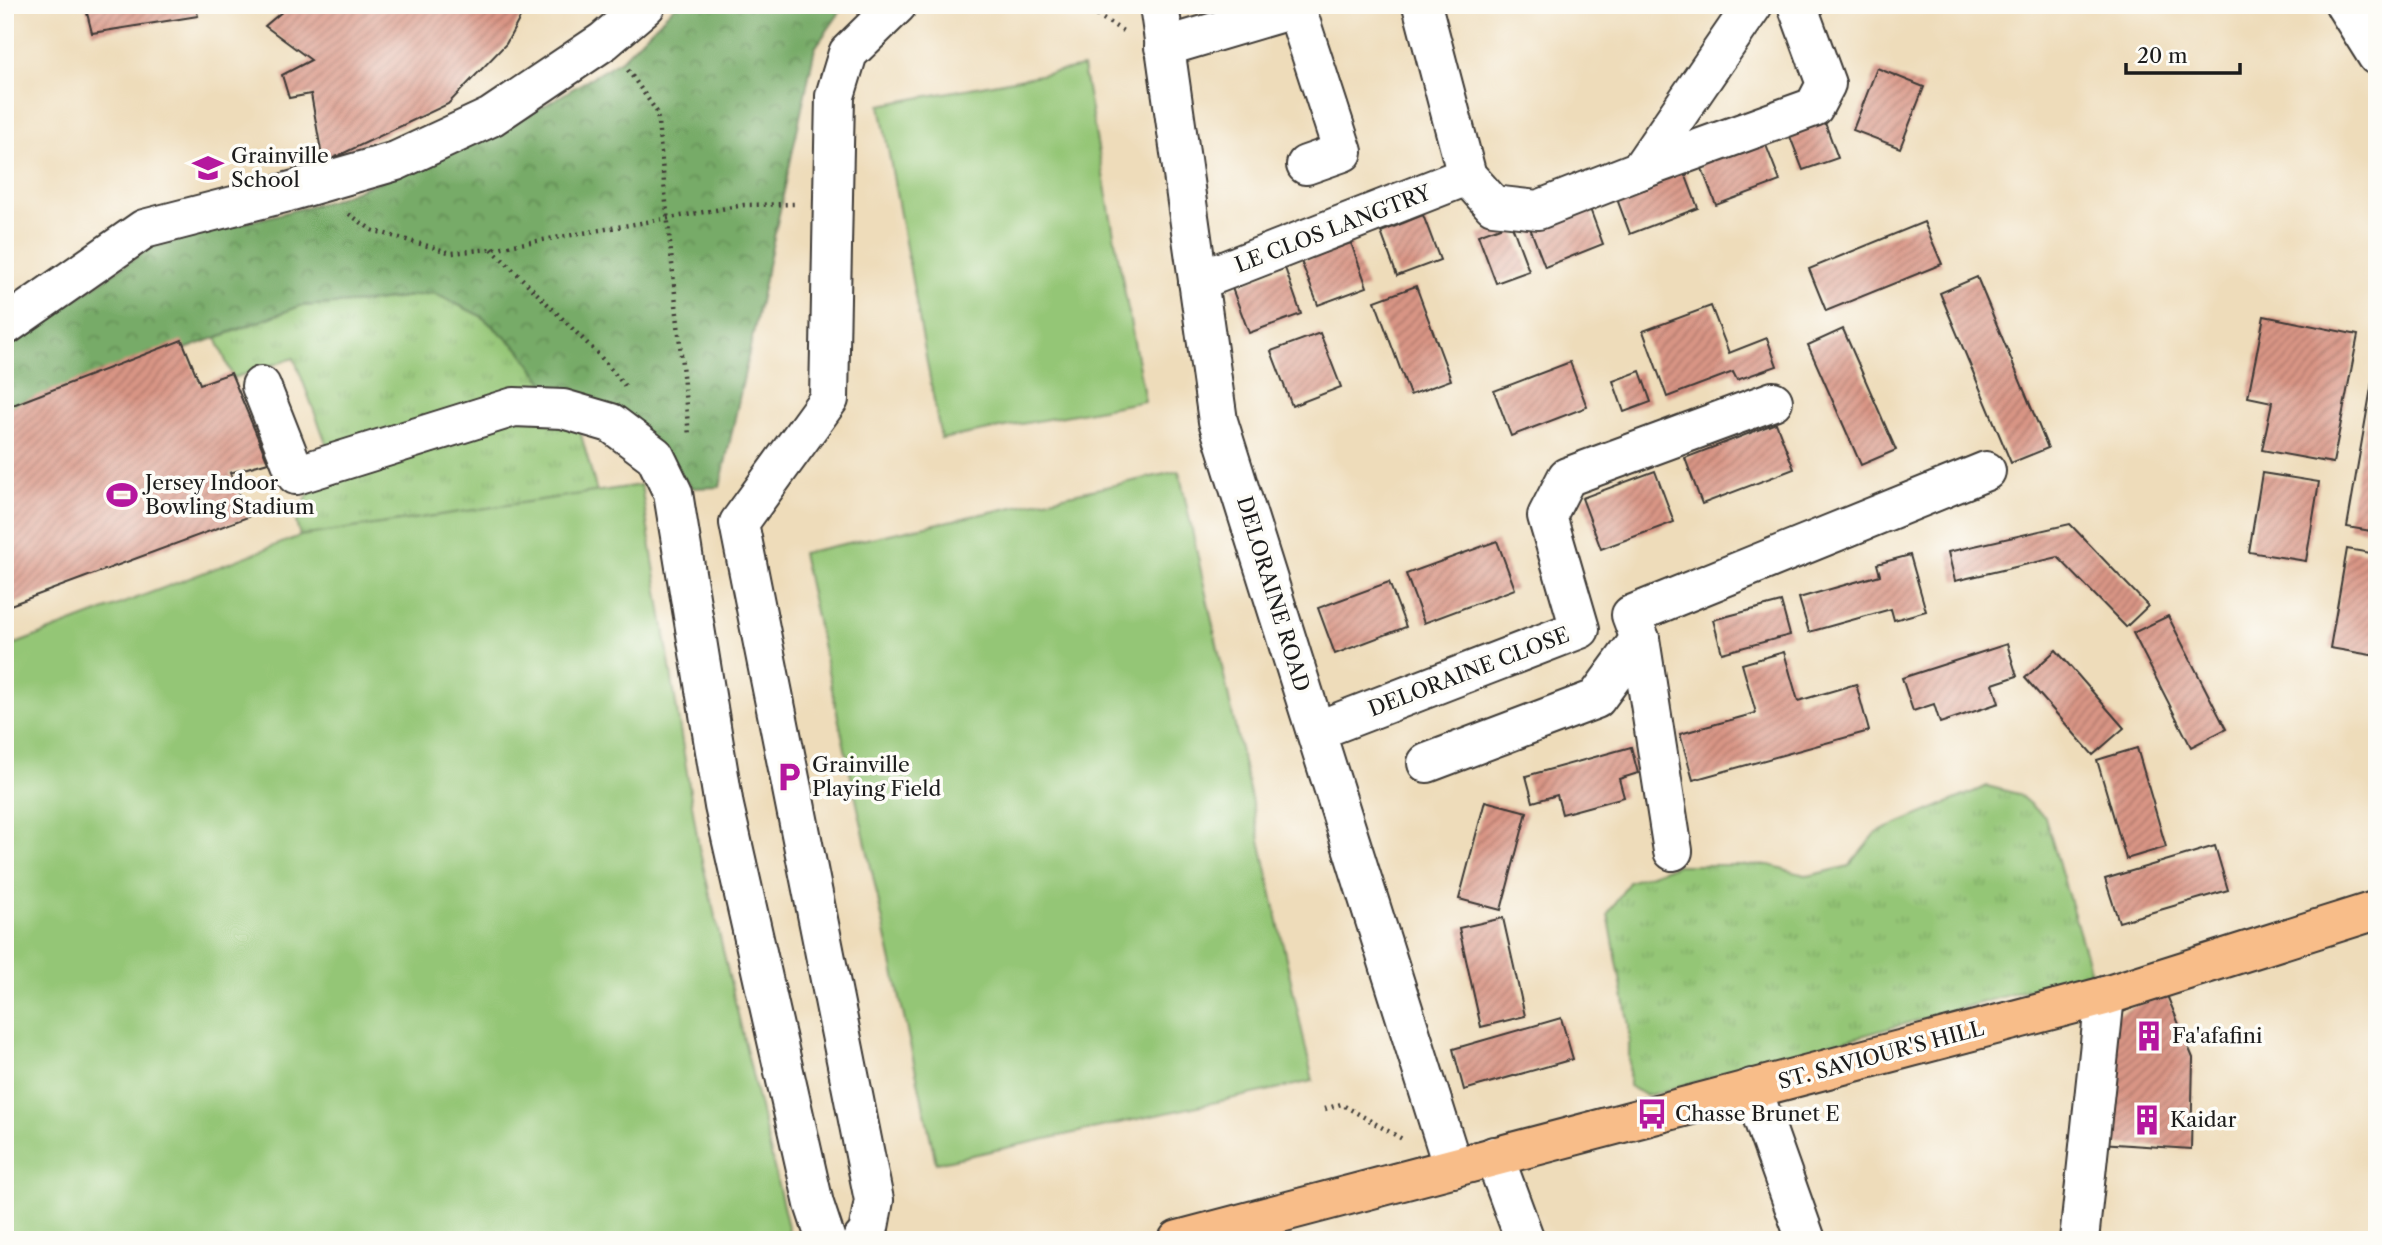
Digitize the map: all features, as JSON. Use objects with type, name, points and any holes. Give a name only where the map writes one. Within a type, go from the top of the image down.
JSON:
[{"type":"main road","name":"ST. SAVIOUR'S HILL","points":[[1178,1240],[2105,996],[2377,910]]},
{"type":"street","points":[[5,326],[144,229],[396,161],[491,117],[604,41],[646,5]]},
{"type":"street","points":[[862,1240],[868,1233],[874,1200],[739,523],[829,399],[835,96],[848,53],[897,5]]},
{"type":"street","name":"DELORAINE ROAD","points":[[1158,5],[1218,421],[1453,1168]]},
{"type":"street","points":[[1422,5],[1467,176],[1493,205],[1538,210],[1814,107],[1826,83],[1797,5]]},
{"type":"street","points":[[1640,170],[1753,5]]},
{"type":"street","points":[[2346,5],[2377,56]]},
{"type":"street","points":[[1164,47],[1296,6],[1343,152],[1306,164]]},
{"type":"street","name":"LE CLOS LANGTRY","points":[[1198,281],[1467,176]]},
{"type":"street","points":[[261,386],[296,475],[514,407],[563,409],[611,423],[655,456],[673,494],[724,806],[814,1204],[826,1240]]},
{"type":"street","name":"DELORAINE CLOSE","points":[[1316,731],[1580,629],[1547,516],[1567,477],[1773,401]]},
{"type":"street","points":[[1673,851],[1640,639],[1631,615],[1986,471]]},
{"type":"street","points":[[678,526],[739,523]]},
{"type":"street","points":[[1427,764],[1596,699],[1640,639]]},
{"type":"street","points":[[2080,1240],[2105,996]]},
{"type":"street","points":[[1752,1088],[1806,1240]]},
{"type":"street","points":[[1494,1156],[1525,1240]]},
{"type":"path","points":[[1086,8],[1128,34]]},
{"type":"path","points":[[604,41],[621,60],[657,112],[689,437]]},
{"type":"path","points":[[320,183],[330,201],[372,230],[452,253],[491,249],[744,205],[833,203]]},
{"type":"path","points":[[491,249],[598,354],[632,394]]},
{"type":"path","points":[[1325,1109],[1341,1104],[1395,1135]]},
{"type":"green space","points":[[676,5],[845,5],[815,48],[720,487],[693,488],[683,478],[553,395],[520,350],[481,316],[434,293],[367,302],[300,306],[5,417],[5,349],[151,247],[330,201],[493,136],[621,60]]},
{"type":"green space","points":[[1083,67],[1145,401],[941,439],[880,105]]},
{"type":"green space","points":[[434,293],[481,316],[520,350],[580,431],[597,492],[300,536],[296,522],[328,448],[294,358],[233,378],[216,338],[300,306],[367,302]]},
{"type":"green space","points":[[1179,471],[1313,1081],[936,1163],[802,553]]},
{"type":"green space","points":[[641,485],[699,848],[791,1240],[5,1240],[5,648],[300,536]]},
{"type":"green space","points":[[1987,786],[2018,794],[2045,817],[2091,972],[1646,1096],[1629,1086],[1629,1026],[1608,914],[1629,882],[1676,865],[1770,865],[1808,876],[1849,866],[1876,833]]},
{"type":"building","points":[[85,5],[195,5],[198,16],[92,33]]},
{"type":"building","points":[[290,5],[527,5],[506,44],[448,104],[327,161],[321,151],[311,94],[289,98],[282,75],[311,60],[265,26]]},
{"type":"building","points":[[1877,68],[1924,87],[1900,148],[1853,130]]},
{"type":"building","points":[[1821,112],[1838,158],[1803,170],[1786,126]]},
{"type":"building","points":[[1762,135],[1780,181],[1716,205],[1698,158]]},
{"type":"building","points":[[1681,163],[1698,208],[1630,234],[1613,188]]},
{"type":"building","points":[[1586,198],[1603,244],[1545,267],[1527,220]]},
{"type":"building","points":[[1423,215],[1440,260],[1397,276],[1381,232]]},
{"type":"building","points":[[1924,222],[1942,264],[1826,311],[1809,269]]},
{"type":"building","points":[[1511,223],[1529,271],[1496,283],[1478,235]]},
{"type":"building","points":[[1351,243],[1367,287],[1318,305],[1301,261]]},
{"type":"building","points":[[1285,268],[1301,314],[1249,333],[1232,288]]},
{"type":"building","points":[[1977,277],[2048,448],[2011,463],[1940,293]]},
{"type":"building","points":[[1416,286],[1451,380],[1410,395],[1375,301]]},
{"type":"building","points":[[1711,306],[1729,353],[1767,338],[1777,366],[1737,380],[1733,372],[1667,397],[1643,331]]},
{"type":"building","points":[[2264,316],[2358,335],[2333,463],[2262,450],[2272,402],[2248,397]]},
{"type":"building","points":[[1843,329],[1896,450],[1861,465],[1808,345]]},
{"type":"building","points":[[1320,333],[1341,387],[1292,406],[1271,351]]},
{"type":"building","name":"Jersey Indoor Bowling Stadium","points":[[182,340],[200,384],[231,373],[268,462],[230,473],[248,517],[5,607],[5,408]]},
{"type":"building","points":[[1570,362],[1587,407],[1511,436],[1494,391]]},
{"type":"building","points":[[2375,365],[2377,366],[2377,532],[2347,527]]},
{"type":"building","points":[[1640,371],[1651,402],[1624,412],[1613,381]]},
{"type":"building","points":[[1776,423],[1794,469],[1702,504],[1685,458]]},
{"type":"building","points":[[1655,471],[1674,522],[1601,549],[1582,498]]},
{"type":"building","points":[[2262,473],[2319,482],[2306,561],[2249,552]]},
{"type":"building","points":[[2070,524],[2148,606],[2126,627],[2058,557],[1955,581],[1948,552]]},
{"type":"building","points":[[1497,541],[1515,589],[1424,623],[1406,574]]},
{"type":"building","points":[[2347,549],[2377,554],[2377,656],[2330,648]]},
{"type":"building","points":[[1910,555],[1926,611],[1894,620],[1891,609],[1809,632],[1799,598],[1880,575],[1877,564]]},
{"type":"building","points":[[1389,582],[1406,627],[1335,654],[1318,608]]},
{"type":"building","points":[[1781,602],[1790,635],[1722,653],[1713,620]]},
{"type":"building","points":[[2168,616],[2226,729],[2191,747],[2133,633]]},
{"type":"building","points":[[2007,644],[2017,676],[1993,684],[1999,703],[1940,723],[1934,704],[1913,711],[1902,678]]},
{"type":"building","points":[[2056,650],[2124,728],[2093,755],[2025,678]]},
{"type":"building","points":[[1784,652],[1798,701],[1856,684],[1869,731],[1693,780],[1680,734],[1756,713],[1742,664]]},
{"type":"building","points":[[1631,747],[1638,773],[1619,779],[1624,797],[1562,814],[1557,795],[1533,802],[1526,776]]},
{"type":"building","points":[[2137,748],[2166,847],[2126,859],[2097,760]]},
{"type":"building","points":[[1485,801],[1527,812],[1501,910],[1459,899]]},
{"type":"building","points":[[2215,846],[2228,890],[2119,922],[2105,879]]},
{"type":"building","points":[[1503,918],[1525,1016],[1481,1027],[1459,928]]},
{"type":"building","name":"Fa'afafini","points":[[2166,993],[2193,1058],[2191,1149],[2100,1143],[2116,1015]]},
{"type":"building","points":[[1561,1018],[1573,1059],[1464,1090],[1453,1049]]},
{"type":"place","name":"Grainville School","points":[[208,168]]},
{"type":"place","name":"Jersey Indoor Bowling Stadium","points":[[122,495]]},
{"type":"place","name":"Grainville Playing Field","points":[[789,777]]},
{"type":"place","name":"Fa'afafini","points":[[2149,1036]]},
{"type":"place","name":"Chasse Brunet E","points":[[1652,1114]]},
{"type":"place","name":"Kaidar","points":[[2147,1120]]}]
